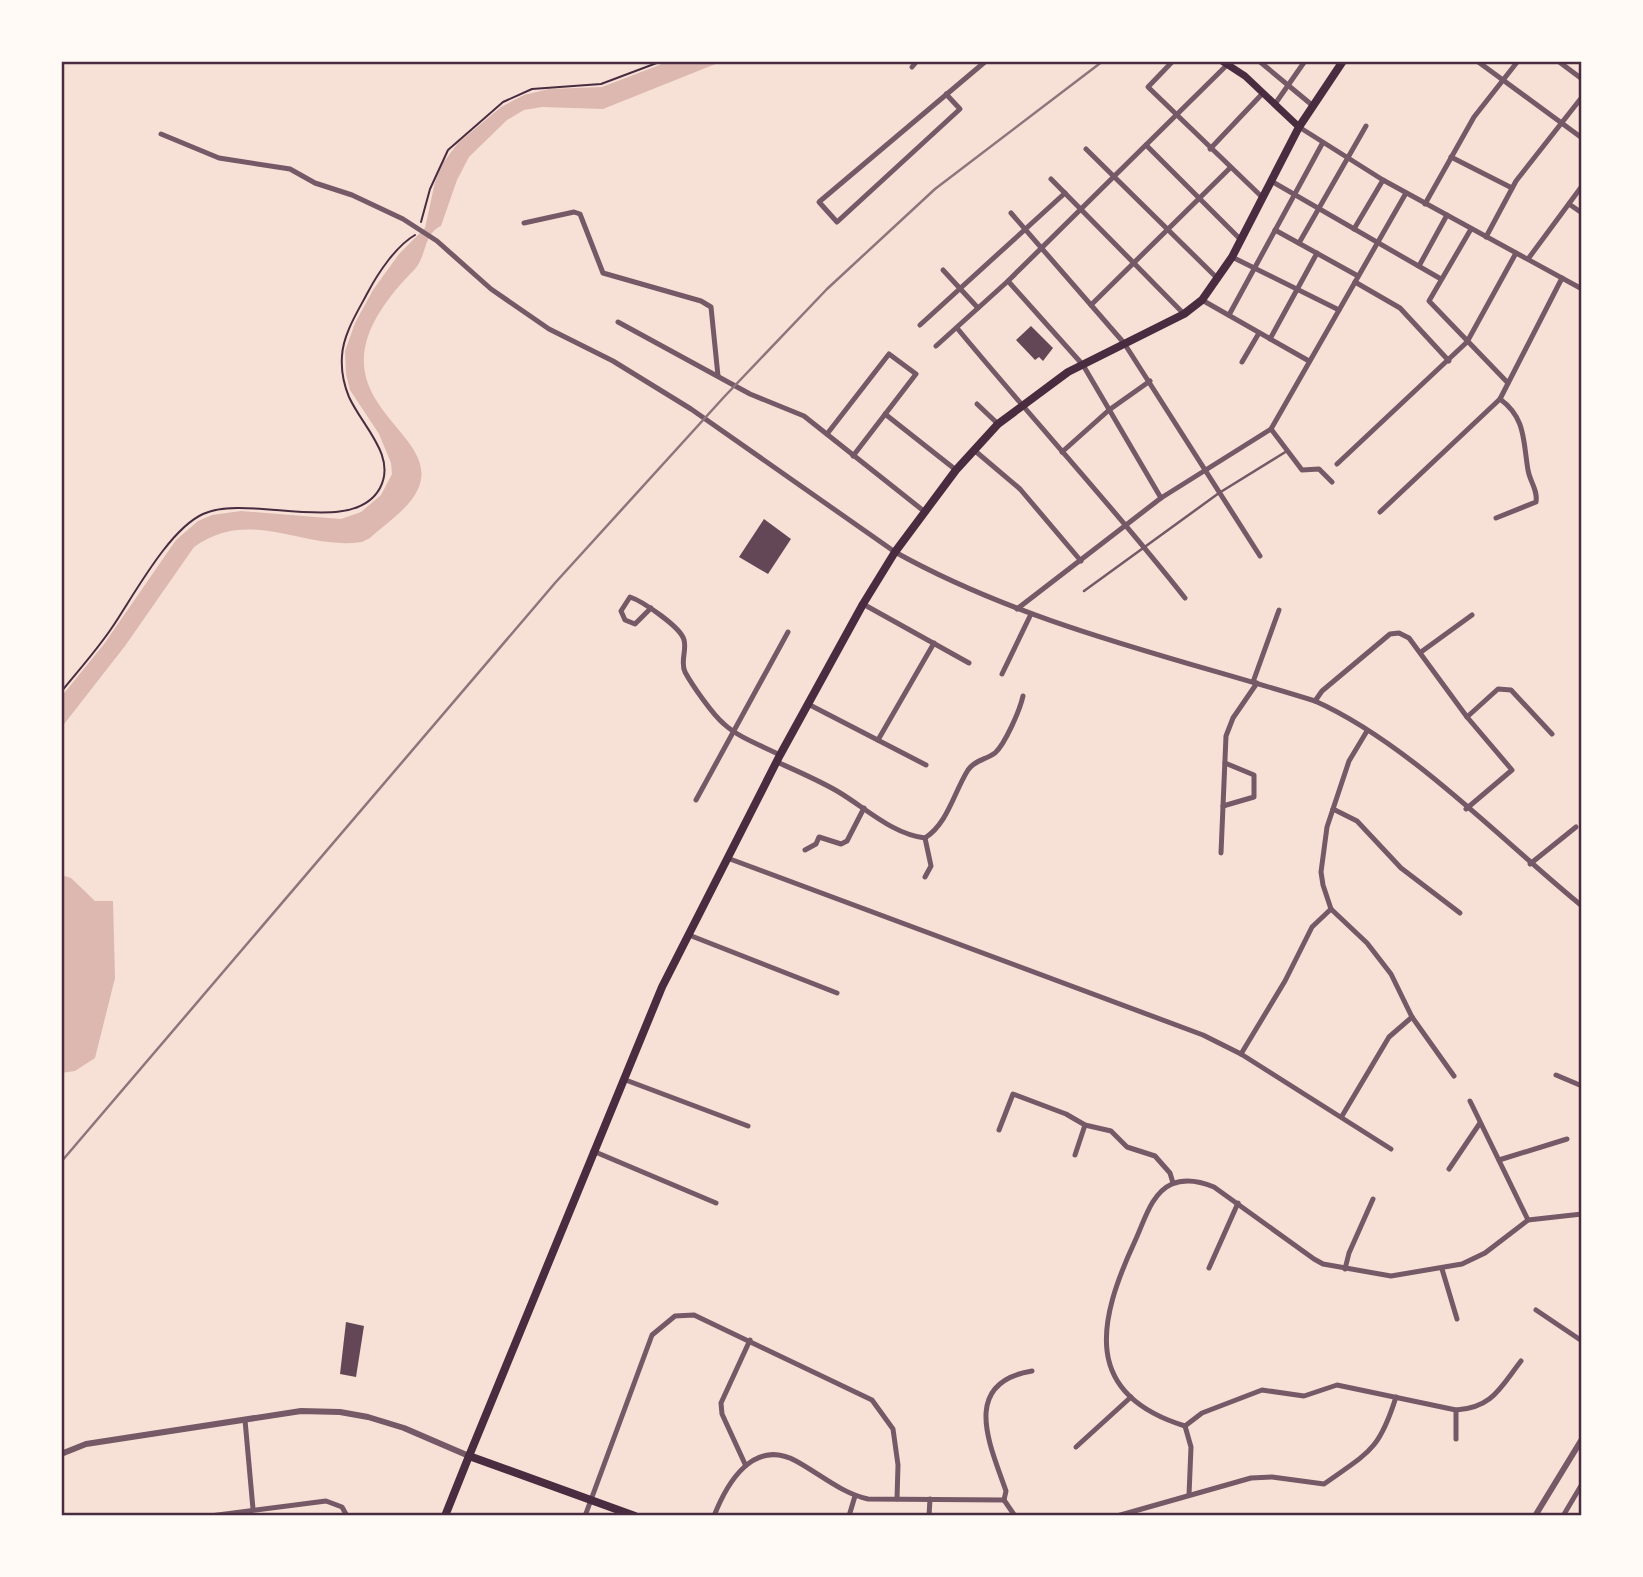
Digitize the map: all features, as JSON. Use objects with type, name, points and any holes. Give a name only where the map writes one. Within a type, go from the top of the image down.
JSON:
[{"type":"main road","points":[[1227,62],[1298,127]]},
{"type":"main road","points":[[446,1516],[621,1079],[662,987],[808,704],[895,552],[956,471],[998,424],[1083,365],[1184,314],[1202,300],[1232,257],[1298,127],[1341,62]]},
{"type":"main road","points":[[469,1455],[635,1516]]},
{"type":"street","points":[[912,67],[917,61]]},
{"type":"street","points":[[946,94],[960,109],[838,222],[819,202],[946,94],[986,61]]},
{"type":"street","points":[[1173,61],[1148,87],[1175,116],[1262,197]]},
{"type":"street","points":[[1259,61],[1312,105]]},
{"type":"street","points":[[1275,104],[1306,61]]},
{"type":"street","points":[[1477,61],[1582,138]]},
{"type":"street","points":[[1425,204],[1474,117],[1518,61]]},
{"type":"street","points":[[1558,61],[1582,79]]},
{"type":"street","points":[[936,346],[1042,248],[1227,62]]},
{"type":"street","points":[[1210,149],[1263,93]]},
{"type":"street","points":[[1486,237],[1512,188],[1582,97]]},
{"type":"street","points":[[1299,243],[1367,126]]},
{"type":"street","points":[[1298,127],[1425,204],[1582,289]]},
{"type":"street","points":[[160,134],[219,158],[290,169],[327,188],[380,206],[437,241],[491,289],[550,329],[613,361],[691,409],[895,552],[1017,609],[1340,712],[1411,761],[1582,906]]},
{"type":"street","points":[[1229,316],[1322,144]]},
{"type":"street","points":[[1146,145],[1241,240]]},
{"type":"street","points":[[1086,149],[1218,279]]},
{"type":"street","points":[[1451,157],[1512,188]]},
{"type":"street","points":[[1091,306],[1230,168]]},
{"type":"street","points":[[1051,179],[1184,314]]},
{"type":"street","points":[[1270,180],[1441,279]]},
{"type":"street","points":[[1354,229],[1383,180]]},
{"type":"street","points":[[1528,259],[1582,186]]},
{"type":"street","points":[[920,325],[1065,193]]},
{"type":"street","points":[[1017,609],[1161,498],[1204,468],[1271,429],[1406,193]]},
{"type":"street","points":[[1569,204],[1582,213]]},
{"type":"street","points":[[524,223],[574,212],[580,214],[603,273],[701,301],[710,307],[719,377]]},
{"type":"street","points":[[1010,212],[1124,343],[1260,556]]},
{"type":"street","points":[[1419,266],[1447,215]]},
{"type":"street","points":[[1471,229],[1429,301],[1507,382]]},
{"type":"street","points":[[1275,230],[1317,253],[1400,308],[1448,361]]},
{"type":"street","points":[[1270,339],[1317,253]]},
{"type":"street","points":[[1337,464],[1467,342],[1516,253]]},
{"type":"street","points":[[1232,257],[1339,310]]},
{"type":"street","points":[[943,270],[978,307]]},
{"type":"street","points":[[1380,512],[1500,398],[1562,278]]},
{"type":"street","points":[[1008,281],[1083,365],[1161,498]]},
{"type":"street","points":[[1202,300],[1309,361]]},
{"type":"street","points":[[618,322],[750,394],[804,416],[925,512]]},
{"type":"street","points":[[957,328],[1021,406],[1128,524],[1185,598]]},
{"type":"street","points":[[1242,362],[1259,333]]},
{"type":"street","points":[[827,434],[889,354],[916,374],[853,456]]},
{"type":"street","points":[[1062,452],[1109,410],[1150,381]]},
{"type":"street","points":[[1496,518],[1529,508],[1536,502],[1538,495],[1528,469],[1526,444],[1520,421],[1513,408],[1500,398]]},
{"type":"street","points":[[977,404],[998,424]]},
{"type":"street","points":[[885,414],[956,471]]},
{"type":"street","points":[[1271,429],[1302,470],[1319,469],[1332,482]]},
{"type":"street","points":[[974,450],[1020,489],[1081,561]]},
{"type":"street","points":[[651,608],[635,624],[625,620],[621,611],[630,597],[651,608],[684,639],[685,671],[723,724],[836,790],[882,822],[914,836],[925,838],[935,831],[970,767],[997,751],[1018,714],[1023,696]]},
{"type":"street","points":[[863,604],[969,663]]},
{"type":"street","points":[[1220,853],[1229,728],[1255,683],[1279,610]]},
{"type":"street","points":[[1002,674],[1031,614]]},
{"type":"street","points":[[1421,652],[1472,615]]},
{"type":"street","points":[[696,800],[788,632]]},
{"type":"street","points":[[1315,702],[1322,691],[1390,634],[1399,633],[1409,638],[1467,717],[1512,770],[1466,809]]},
{"type":"street","points":[[878,740],[934,643]]},
{"type":"street","points":[[1467,717],[1499,689],[1504,688],[1511,690],[1552,734]]},
{"type":"street","points":[[808,704],[926,765]]},
{"type":"street","points":[[1367,731],[1349,761],[1327,827],[1321,872],[1331,909],[1367,943],[1391,974],[1412,1017],[1454,1076]]},
{"type":"street","points":[[1223,806],[1254,797],[1254,775],[1225,763]]},
{"type":"street","points":[[805,850],[816,844],[820,837],[841,844],[847,841],[864,808]]},
{"type":"street","points":[[1333,809],[1357,821],[1401,868],[1460,913]]},
{"type":"street","points":[[1530,864],[1576,827]]},
{"type":"street","points":[[925,838],[931,866],[925,877]]},
{"type":"street","points":[[730,859],[1203,1035],[1241,1054],[1391,1149]]},
{"type":"street","points":[[1241,1054],[1285,981],[1312,928],[1331,909]]},
{"type":"street","points":[[689,935],[837,993]]},
{"type":"street","points":[[1342,1116],[1389,1037],[1412,1017]]},
{"type":"street","points":[[1556,1075],[1582,1086]]},
{"type":"street","points":[[621,1079],[748,1126]]},
{"type":"street","points":[[999,1130],[1013,1094],[1066,1114],[1085,1125],[1111,1131],[1127,1147],[1155,1156],[1170,1173],[1173,1183]]},
{"type":"street","points":[[1470,1101],[1528,1220]]},
{"type":"street","points":[[1449,1169],[1480,1123]]},
{"type":"street","points":[[1075,1155],[1085,1125]]},
{"type":"street","points":[[1499,1160],[1567,1139]]},
{"type":"street","points":[[593,1151],[716,1203]]},
{"type":"street","points":[[1185,1426],[1151,1413],[1131,1397],[1108,1366],[1105,1352],[1109,1306],[1122,1270],[1153,1202],[1173,1183],[1202,1182],[1238,1203],[1314,1259],[1345,1269],[1391,1276],[1462,1264],[1485,1253],[1528,1220],[1582,1214]]},
{"type":"street","points":[[1345,1269],[1349,1253],[1374,1199]]},
{"type":"street","points":[[1209,1268],[1238,1203]]},
{"type":"street","points":[[1441,1269],[1457,1319]]},
{"type":"street","points":[[1536,1310],[1582,1341]]},
{"type":"street","points":[[585,1516],[652,1335],[675,1316],[694,1315],[872,1400],[883,1411],[893,1429],[897,1499]]},
{"type":"street","points":[[745,1464],[722,1414],[721,1403],[750,1340]]},
{"type":"street","points":[[1185,1426],[1202,1413],[1262,1390],[1304,1396],[1337,1385],[1456,1410],[1475,1409],[1485,1404],[1521,1361]]},
{"type":"street","points":[[1015,1516],[1004,1500],[1006,1491],[985,1429],[985,1411],[994,1392],[1007,1380],[1032,1371]]},
{"type":"street","points":[[1076,1447],[1131,1397]]},
{"type":"street","points":[[1116,1516],[1251,1478],[1272,1477],[1324,1484],[1375,1447],[1385,1430],[1396,1397]]},
{"type":"street","points":[[1455,1439],[1456,1410]]},
{"type":"street","points":[[61,1454],[86,1444],[301,1411],[340,1412],[404,1428],[469,1455]]},
{"type":"street","points":[[245,1420],[253,1509]]},
{"type":"street","points":[[1185,1426],[1191,1447],[1189,1495]]},
{"type":"street","points":[[1535,1516],[1582,1439]]},
{"type":"street","points":[[714,1516],[724,1490],[745,1464],[770,1457],[789,1458],[855,1496],[1004,1500]]},
{"type":"street","points":[[1563,1516],[1582,1484]]},
{"type":"street","points":[[849,1516],[855,1496]]},
{"type":"street","points":[[929,1516],[930,1499]]},
{"type":"street","points":[[210,1516],[326,1501],[342,1507],[346,1516]]},
{"type":"lane","points":[[1084,591],[1219,493],[1287,451]]},
{"type":"path","points":[[61,692],[108,632],[178,533],[201,514],[222,509],[258,507],[330,513],[361,505],[378,492],[386,476],[384,462],[349,396],[342,354],[351,325],[370,288],[396,252],[419,230],[430,189],[448,150],[503,102],[532,89],[601,84],[662,61]]},
{"type":"shaded area","points":[[670,61],[723,61],[603,109],[542,107],[524,110],[507,120],[469,157],[457,180],[441,226],[431,234],[418,265],[379,314],[365,350],[367,379],[379,404],[412,446],[421,467],[418,489],[409,503],[362,542],[319,541],[277,532],[236,530],[215,535],[194,547],[125,646],[61,728],[61,697],[104,644],[176,540],[198,521],[212,515],[241,511],[341,519],[361,512],[381,495],[392,474],[391,463],[379,434],[350,390],[345,351],[355,323],[373,290],[399,254],[425,228],[435,182],[443,163],[458,143],[501,107],[524,95],[549,89],[602,87]]},
{"type":"shaded area","points":[[61,875],[71,878],[95,901],[113,901],[115,978],[95,1058],[75,1071],[61,1073]]},
{"type":"building","points":[[1031,326],[1053,348],[1043,361],[1039,357],[1035,360],[1016,340]]},
{"type":"building","points":[[764,519],[791,539],[768,574],[739,557]]},
{"type":"building","points":[[346,1322],[364,1326],[356,1377],[340,1374]]},
{"type":"railway","points":[[61,1162],[555,583],[724,397],[827,289],[935,189],[1103,61]]}]
